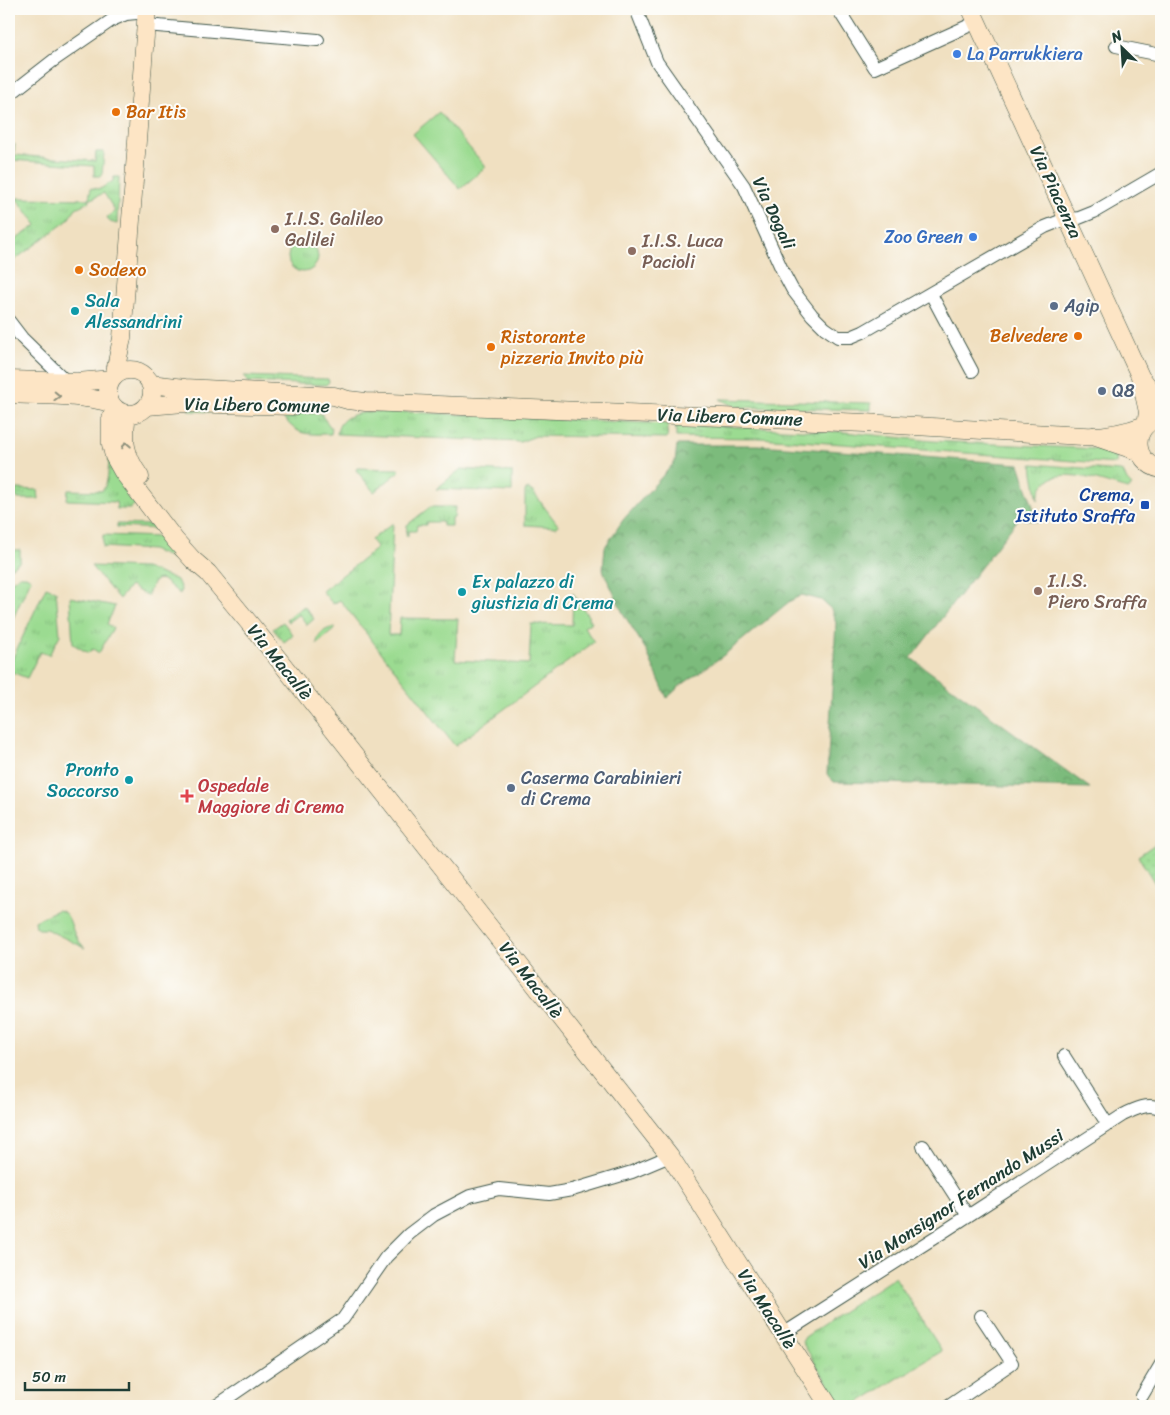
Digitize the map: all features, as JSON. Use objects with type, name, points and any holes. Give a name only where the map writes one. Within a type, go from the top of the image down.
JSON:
[{"type":"street","name":"Via Dogali","points":[[636,9],[657,62],[744,186],[783,272],[797,296],[812,315],[825,328],[838,337],[852,336],[863,332],[1045,228],[1094,212],[1161,173]]},
{"type":"street","points":[[838,9],[875,68],[974,16]]},
{"type":"street","points":[[9,95],[54,60],[112,20],[126,14],[146,15],[318,40]]},
{"type":"street","points":[[113,378],[122,338],[146,15]]},
{"type":"street","name":"Via Piacenza","points":[[974,16],[1140,376],[1148,412],[1154,422]]},
{"type":"street","points":[[1116,46],[1161,55]]},
{"type":"street","points":[[930,294],[972,371]]},
{"type":"street","points":[[9,321],[22,338],[66,381]]},
{"type":"street","points":[[122,338],[133,370]]},
{"type":"street","points":[[118,408],[108,390],[109,384],[120,372],[133,370],[143,374],[150,384],[151,395],[147,406]]},
{"type":"street","name":"Via Piacenza","points":[[1140,376],[1161,403]]},
{"type":"street","points":[[9,380],[66,381],[113,378]]},
{"type":"street","name":"Via Libero Comune","points":[[150,384],[185,388],[334,396],[366,402],[855,423],[1093,436],[1133,430],[1154,422]]},
{"type":"street","points":[[9,394],[97,399],[118,408]]},
{"type":"street","name":"Via Libero Comune","points":[[118,408],[138,412],[147,406],[184,403],[334,407],[366,402]]},
{"type":"street","name":"Via Macallè","points":[[118,408],[111,419],[111,444],[114,456],[123,472],[175,540],[192,560],[208,573],[264,641],[670,1156],[829,1406]]},
{"type":"street","points":[[1140,452],[1139,438],[1154,422]]},
{"type":"street","name":"Via Libero Comune","points":[[1093,436],[1140,452],[1148,464],[1161,469]]},
{"type":"street","points":[[1064,1056],[1108,1126]]},
{"type":"street","name":"Via Monsignor Fernando Mussi","points":[[783,1334],[1139,1107],[1156,1106],[1161,1109]]},
{"type":"street","points":[[923,1146],[968,1216]]},
{"type":"street","points":[[216,1406],[343,1319],[386,1257],[409,1234],[434,1215],[470,1196],[499,1189],[549,1194],[572,1190],[632,1172],[670,1156]]},
{"type":"street","points":[[949,1406],[1012,1363],[981,1316]]},
{"type":"street","points":[[1142,1396],[1161,1364]]},
{"type":"green space","points":[[439,112],[486,167],[460,189],[413,134]]},
{"type":"green space","points":[[15,144],[14,155],[95,161],[96,152],[104,152],[102,176],[94,176],[94,166],[11,160],[9,158],[9,149]]},
{"type":"green space","points":[[114,177],[119,177],[117,224],[110,222],[107,217],[115,211],[104,193],[91,199],[89,198],[91,188],[100,189],[113,181]]},
{"type":"green space","points":[[16,198],[89,199],[90,201],[76,208],[67,221],[13,261],[10,307],[9,244],[37,225]]},
{"type":"green space","points":[[303,242],[314,246],[318,257],[314,268],[303,272],[292,268],[288,257],[292,246]]},
{"type":"green space","points":[[244,376],[328,379],[329,382],[326,385],[248,382]]},
{"type":"green space","points":[[720,399],[871,403],[871,410],[735,407]]},
{"type":"green space","points":[[189,408],[322,414],[332,429],[331,434],[308,434],[298,431],[281,415],[189,411]]},
{"type":"green space","points":[[382,411],[668,424],[667,438],[536,436],[520,442],[337,434],[342,421],[347,418],[360,413]]},
{"type":"green space","points":[[676,424],[845,432],[932,441],[1117,450],[1116,464],[760,438],[676,437]]},
{"type":"green space","points":[[677,445],[758,445],[1019,464],[1038,522],[1019,518],[911,658],[1090,788],[834,782],[827,774],[836,623],[831,609],[821,600],[802,595],[790,601],[724,655],[680,686],[667,698],[646,650],[623,613],[603,570],[605,547],[623,520],[675,462]]},
{"type":"green space","points":[[109,459],[137,502],[130,509],[117,509],[116,502],[67,500],[68,490],[102,491],[107,480]]},
{"type":"green space","points":[[1032,464],[1120,471],[1123,472],[1127,481],[1132,486],[1128,489],[1089,478],[1062,476],[1051,479],[1042,487],[1038,500]]},
{"type":"green space","points":[[357,468],[398,469],[400,471],[374,492],[356,470]]},
{"type":"green space","points":[[461,469],[512,472],[512,492],[436,489]]},
{"type":"green space","points":[[17,489],[38,490],[39,499],[18,499],[14,494]]},
{"type":"green space","points":[[528,489],[533,492],[558,525],[557,527],[525,525],[525,491]]},
{"type":"green space","points":[[430,507],[455,507],[454,518],[451,518],[451,526],[443,526],[443,522],[426,522],[426,525],[417,525],[416,531],[408,531],[408,536],[406,536],[407,525]]},
{"type":"green space","points":[[393,523],[388,635],[399,635],[400,618],[458,619],[455,660],[529,664],[531,624],[572,625],[573,593],[592,622],[584,627],[594,642],[455,746],[340,600],[333,604],[322,591],[377,548],[371,540]]},
{"type":"green space","points":[[117,524],[153,525],[162,529],[117,527]]},
{"type":"green space","points":[[103,535],[160,537],[177,557],[174,559],[152,550],[103,547]]},
{"type":"green space","points":[[9,550],[20,550],[20,561],[9,569]]},
{"type":"green space","points":[[91,566],[145,568],[177,580],[181,589],[180,594],[163,580],[158,579],[153,583],[147,596],[130,586],[119,599]]},
{"type":"green space","points":[[19,576],[26,576],[31,579],[9,627],[9,583]]},
{"type":"green space","points":[[46,587],[56,591],[60,635],[49,655],[40,652],[27,678],[9,671],[9,666]]},
{"type":"green space","points":[[70,597],[115,606],[107,624],[113,628],[99,653],[93,649],[88,653],[73,644]]},
{"type":"green space","points":[[304,606],[314,619],[307,625],[299,614],[288,622],[286,619]]},
{"type":"green space","points":[[283,622],[293,635],[284,642],[273,629]]},
{"type":"green space","points":[[331,628],[336,628],[317,644],[321,633]]},
{"type":"green space","points":[[1161,840],[1161,893],[1138,856]]},
{"type":"green space","points":[[57,910],[65,913],[75,935],[85,948],[46,929],[36,927],[35,921]]},
{"type":"green space","points":[[895,1277],[942,1351],[853,1406],[842,1406],[802,1342],[805,1337]]},
{"type":"place","name":"La Parrukkiera","points":[[957,54]]},
{"type":"place","name":"Bar Itis","points":[[116,112]]},
{"type":"place","name":"I.I.S. Galileo Galilei","points":[[275,229]]},
{"type":"place","name":"Zoo Green","points":[[973,237]]},
{"type":"place","name":"I.I.S. Luca Pacioli","points":[[632,251]]},
{"type":"place","name":"Sodexo","points":[[79,270]]},
{"type":"place","name":"Agip","points":[[1054,306]]},
{"type":"place","name":"Sala Alessandrini","points":[[75,311]]},
{"type":"place","name":"Belvedere","points":[[1078,336]]},
{"type":"place","name":"Ristorante pizzeria Invito più","points":[[491,347]]},
{"type":"place","name":"Q8","points":[[1102,391]]},
{"type":"place","name":"Crema, Istituto Sraffa","points":[[1145,505]]},
{"type":"place","name":"I.I.S. Piero Sraffa","points":[[1038,591]]},
{"type":"place","name":"Ex palazzo di giustizia di Crema","points":[[462,592]]},
{"type":"place","name":"Pronto Soccorso","points":[[129,780]]},
{"type":"place","name":"Caserma Carabinieri di Crema","points":[[511,788]]},
{"type":"place","name":"Ospedale Maggiore di Crema","points":[[187,796]]}]
